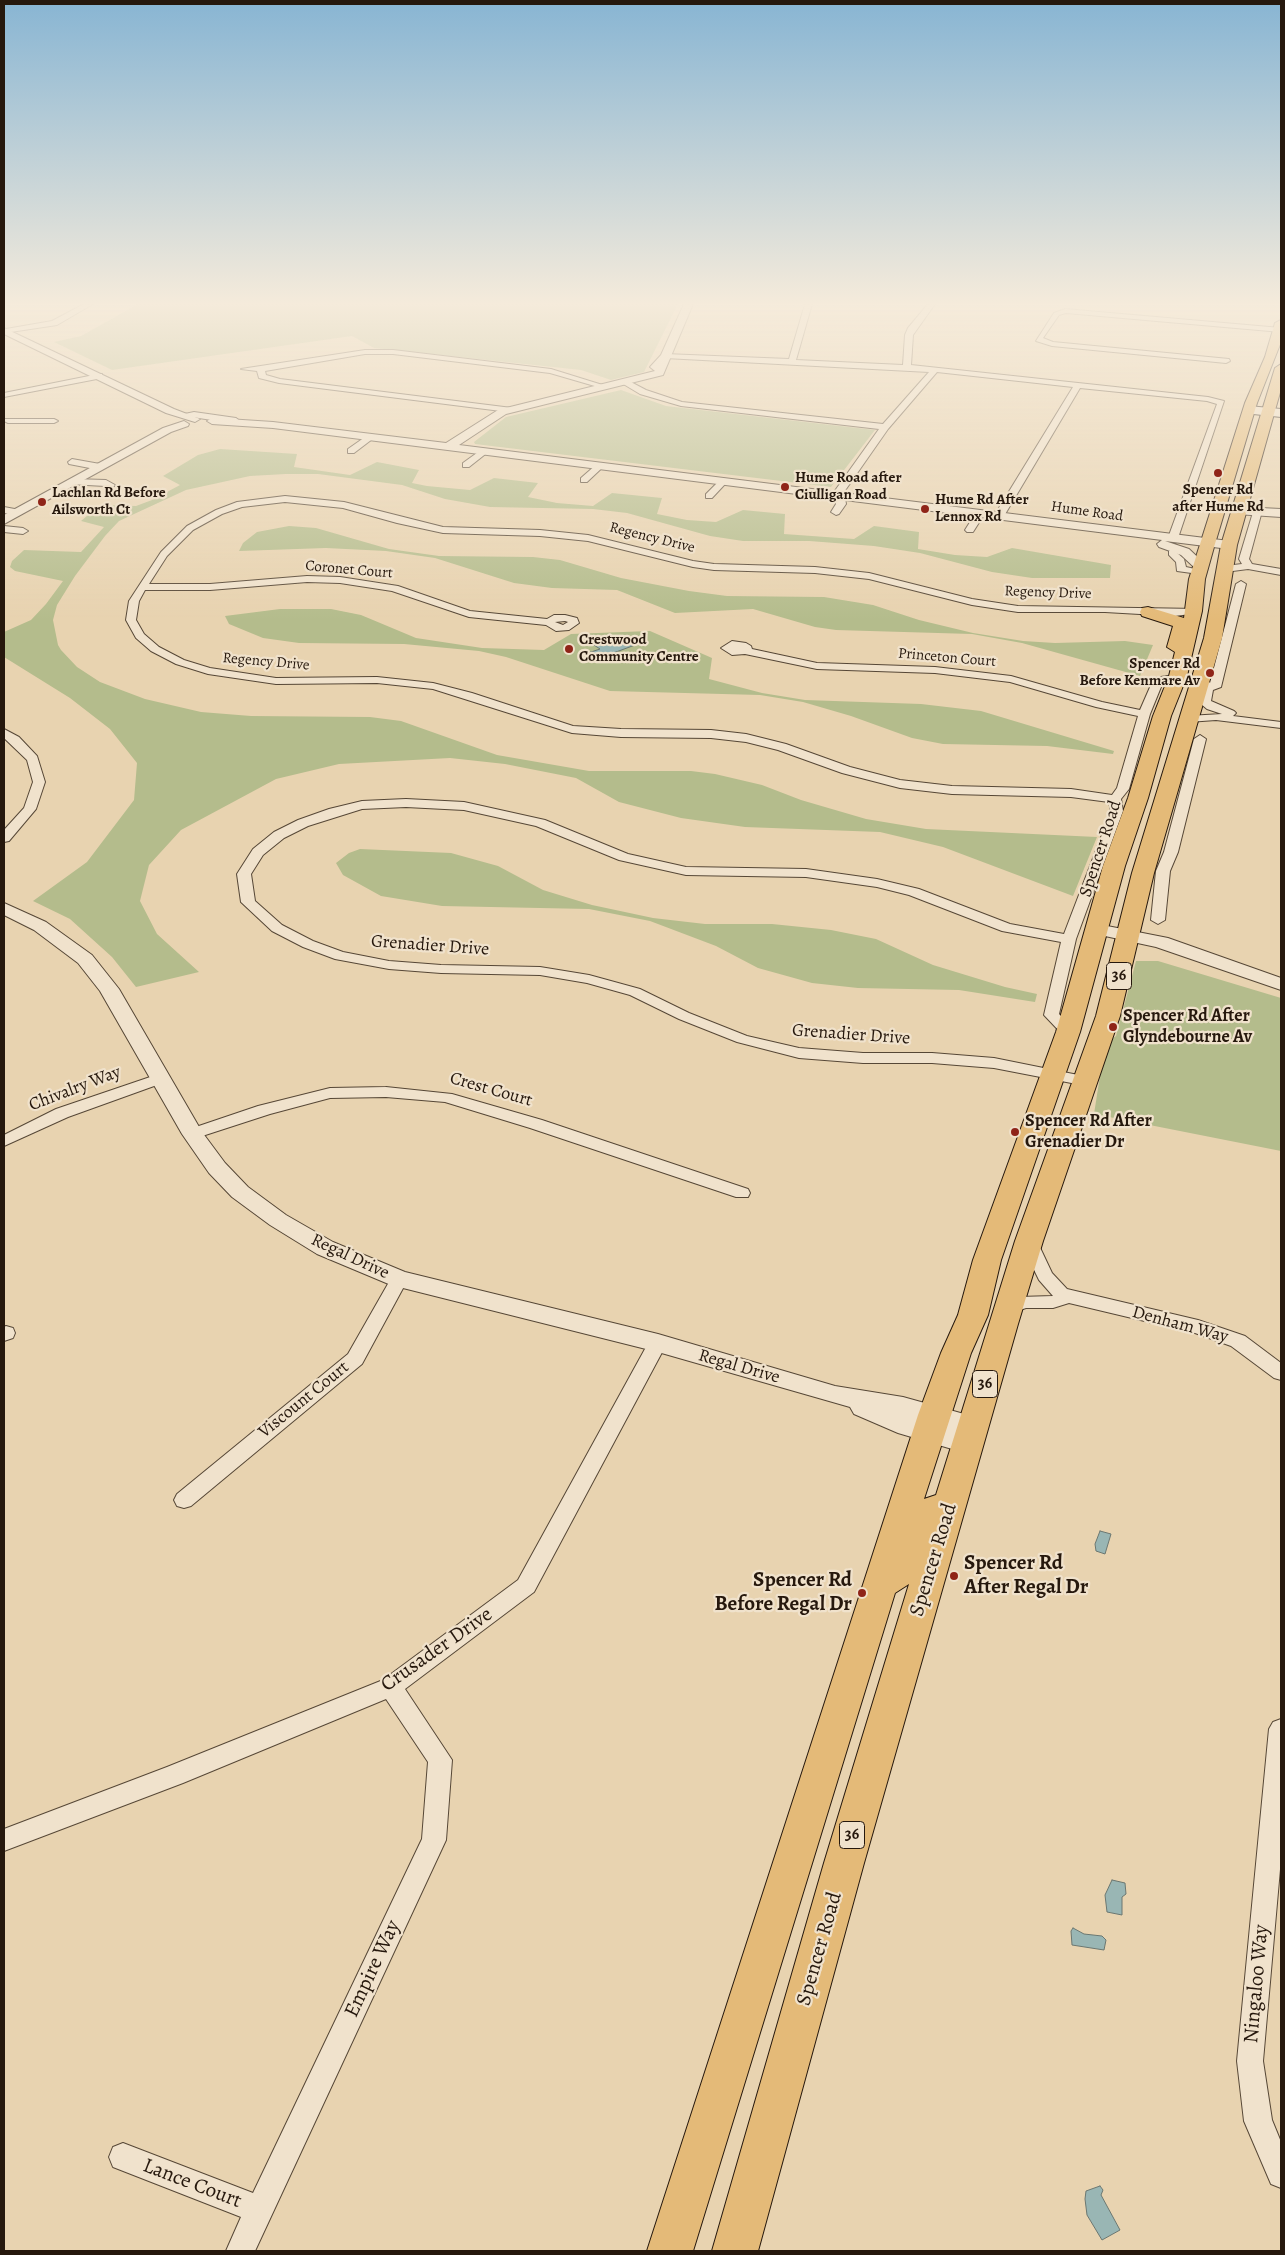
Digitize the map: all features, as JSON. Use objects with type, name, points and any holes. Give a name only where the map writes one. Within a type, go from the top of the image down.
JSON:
[{"type":"main road","name":"Spencer Road","points":[[735,2244],[844,1863],[1008,1308],[1029,1241],[1087,1081],[1108,1016],[1127,941],[1153,872],[1163,811],[1186,758],[1194,729],[1193,677],[1186,616],[1194,596],[1207,545],[1249,409]]},
{"type":"main road","name":"Spencer Road","points":[[670,2251],[932,1423],[956,1353],[973,1315],[987,1260],[1068,1032],[1086,936],[1114,866],[1138,798],[1153,715],[1216,654],[1213,638],[1240,507],[1255,457],[1275,409]]},
{"type":"main road","points":[[1224,493],[1233,488],[1243,458],[1255,457]]},
{"type":"main road","points":[[1148,612],[1203,617],[1210,611],[1216,576],[1230,562]]},
{"type":"main road","points":[[1153,715],[1176,706],[1193,652],[1216,654]]},
{"type":"main road","points":[[987,1260],[1005,1249],[1043,1146],[1053,1144],[1062,1152]]},
{"type":"main road","points":[[880,1585],[911,1564],[928,1515],[936,1508],[950,1508]]},
{"type":"street","name":"Hume Road","points":[[166,409],[188,422],[241,423],[371,437],[1173,538],[1207,545],[1230,562]]},
{"type":"street","points":[[503,409],[509,410]]},
{"type":"street","points":[[452,447],[496,416],[512,409]]},
{"type":"street","points":[[727,409],[885,427]]},
{"type":"street","points":[[836,512],[841,504],[839,492],[885,427],[901,409]]},
{"type":"street","points":[[999,516],[1063,409]]},
{"type":"street","points":[[1173,538],[1219,409]]},
{"type":"street","points":[[4,411],[6,422],[54,421]]},
{"type":"street","points":[[4,520],[160,434],[188,422],[194,414],[236,420],[241,423]]},
{"type":"street","points":[[351,451],[371,437]]},
{"type":"street","points":[[466,465],[484,452]]},
{"type":"street","points":[[72,462],[100,467]]},
{"type":"street","points":[[584,480],[600,466]]},
{"type":"street","points":[[72,482],[93,484]]},
{"type":"street","points":[[709,496],[723,482]]},
{"type":"street","name":"Regency Drive","points":[[1115,799],[1071,793],[952,790],[900,784],[846,770],[782,747],[746,738],[711,734],[621,733],[572,729],[539,720],[468,694],[434,686],[377,680],[276,681],[208,671],[180,662],[155,649],[140,636],[131,620],[134,601],[141,587],[164,554],[190,528],[219,512],[240,504],[285,499],[344,505],[400,521],[443,530],[540,533],[588,538],[693,564],[714,567],[815,570],[869,576],[972,602],[1018,610],[1148,612]]},
{"type":"street","points":[[1240,507],[1257,511],[1281,511]]},
{"type":"street","points":[[1240,507],[1281,511]]},
{"type":"street","points":[[4,510],[17,512]]},
{"type":"street","points":[[1248,566],[1244,559],[1257,511]]},
{"type":"street","points":[[970,530],[980,513]]},
{"type":"street","points":[[4,528],[23,531]]},
{"type":"street","name":"Hume Road","points":[[1130,534],[1185,552],[1200,569]]},
{"type":"street","name":"Hume Road","points":[[1144,538],[1207,545]]},
{"type":"street","points":[[1172,553],[1181,561],[1182,569],[1200,569]]},
{"type":"street","points":[[1230,562],[1281,572]]},
{"type":"street","name":"Coronet Court","points":[[141,587],[210,587],[307,579],[340,580],[394,588],[469,614],[549,622]]},
{"type":"street","name":"Princeton Court","points":[[746,651],[817,666],[935,670],[1011,679],[1100,704],[1153,715]]},
{"type":"street","points":[[1193,677],[1208,688],[1205,702],[1211,707],[1253,721]]},
{"type":"street","name":"Spencer Road","points":[[1086,936],[1094,878],[1117,811],[1115,799],[1122,789],[1153,715]]},
{"type":"street","points":[[1194,729],[1216,717],[1281,726]]},
{"type":"street","points":[[4,733],[15,740],[33,759],[39,782],[30,809],[4,838]]},
{"type":"street","name":"Grenadier Drive","points":[[1086,936],[1007,928],[914,892],[877,883],[806,873],[686,871],[633,859],[540,823],[464,806],[406,803],[362,805],[333,812],[303,823],[279,835],[258,852],[244,874],[248,902],[277,928],[308,944],[340,956],[389,966],[540,971],[589,979],[635,992],[684,1016],[742,1039],[799,1053],[863,1058],[949,1059],[994,1063],[1087,1081]]},
{"type":"street","name":"Spencer Road","points":[[1153,872],[1158,920]]},
{"type":"street","name":"Regal Drive","points":[[4,908],[40,926],[85,959],[109,989],[194,1134],[218,1168],[240,1192],[278,1220],[325,1248],[399,1279],[658,1343],[836,1395],[898,1423],[932,1423],[971,1435]]},
{"type":"street","points":[[1086,936],[1127,941],[1157,953],[1198,956],[1281,984]]},
{"type":"street","name":"Chivalry Way","points":[[4,1141],[62,1113],[162,1078]]},
{"type":"street","name":"Crest Court","points":[[194,1134],[264,1110],[330,1093],[386,1092],[446,1096],[742,1193]]},
{"type":"street","name":"Denham Way","points":[[1029,1241],[1045,1276],[1061,1293],[1069,1297],[1198,1327],[1238,1341],[1281,1373]]},
{"type":"street","name":"Viscount Court","points":[[184,1500],[355,1359],[399,1279]]},
{"type":"street","name":"Denham Way","points":[[1008,1308],[1025,1302],[1053,1302],[1069,1297]]},
{"type":"street","name":"Crusader Drive","points":[[4,1840],[175,1775],[390,1687],[526,1586],[658,1343]]},
{"type":"street","name":"Empire Way","points":[[240,2251],[434,1840],[440,1760],[390,1687]]},
{"type":"street","name":"Ningaloo Way","points":[[1281,1729],[1250,2061],[1258,2121],[1281,2174]]},
{"type":"street","name":"Lance Court","points":[[123,2157],[260,2210]]},
{"type":"green space","points":[[539,409],[694,409],[875,430],[831,487],[475,444],[474,442],[506,417]]},
{"type":"green space","points":[[220,449],[297,454],[294,467],[350,475],[377,462],[419,470],[412,483],[427,486],[470,490],[494,478],[538,483],[528,497],[557,503],[593,506],[612,493],[662,498],[657,514],[687,520],[716,522],[743,510],[785,514],[784,534],[854,539],[874,526],[919,532],[918,549],[955,555],[987,557],[1012,548],[1111,565],[1110,578],[1032,578],[992,572],[920,553],[874,546],[809,541],[743,541],[710,536],[627,513],[593,509],[490,507],[445,499],[402,485],[318,474],[286,474],[250,476],[186,490],[119,521],[105,536],[75,576],[57,605],[53,620],[58,645],[61,650],[77,667],[100,682],[145,699],[201,712],[251,716],[370,717],[401,721],[497,755],[589,771],[691,771],[715,774],[762,785],[801,800],[866,819],[926,829],[1097,837],[1073,896],[943,847],[880,832],[745,827],[681,818],[619,802],[576,778],[505,764],[450,758],[339,764],[276,779],[181,830],[149,865],[140,901],[157,934],[199,972],[136,987],[112,957],[70,919],[33,901],[87,862],[134,800],[137,763],[110,729],[70,698],[4,657],[4,632],[31,620],[63,581],[15,571],[10,567],[12,561],[24,550],[81,552],[104,527],[81,521],[100,505],[136,506],[152,500],[180,485],[163,476],[198,455]]},
{"type":"green space","points":[[289,526],[316,528],[389,549],[439,556],[533,557],[560,560],[621,578],[689,591],[727,596],[824,597],[873,605],[919,620],[973,633],[1023,641],[1055,643],[1125,641],[1153,645],[1140,676],[1022,643],[972,634],[836,630],[815,627],[753,609],[675,613],[617,590],[552,588],[514,583],[435,558],[386,551],[326,548],[239,551],[243,543],[257,532]]},
{"type":"green space","points":[[280,609],[331,609],[361,615],[416,638],[482,648],[544,650],[571,634],[650,631],[712,658],[709,679],[762,693],[805,700],[921,704],[981,711],[1114,751],[1113,754],[1047,746],[943,744],[912,738],[851,716],[803,702],[760,695],[610,691],[506,657],[479,651],[404,644],[299,643],[263,638],[229,624],[225,616]]},
{"type":"green space","points":[[360,849],[451,853],[498,866],[543,890],[592,905],[653,918],[705,924],[772,924],[831,930],[876,939],[933,965],[1005,987],[1037,994],[1035,1002],[959,990],[858,988],[812,983],[758,968],[716,946],[650,921],[589,909],[442,906],[381,896],[343,875],[336,863],[349,853]]},
{"type":"green space","points":[[1136,961],[1158,961],[1281,998],[1281,1151],[1094,1114],[1105,1044],[1116,1036]]},
{"type":"water","points":[[602,639],[613,643],[626,640],[635,645],[597,659],[588,653],[600,649],[591,643]]},
{"type":"water","points":[[1100,1531],[1111,1534],[1105,1554],[1096,1551],[1095,1544]]},
{"type":"water","points":[[1112,1880],[1125,1883],[1126,1894],[1122,1897],[1122,1915],[1107,1912],[1105,1895]]},
{"type":"water","points":[[1073,1928],[1084,1934],[1102,1936],[1106,1940],[1104,1950],[1072,1945],[1071,1931]]},
{"type":"water","points":[[1100,2186],[1103,2190],[1101,2195],[1120,2230],[1102,2240],[1087,2215],[1085,2199],[1086,2191]]},
{"type":"place","name":"Spencer Rd after Hume Rd","points":[[1218,473]]},
{"type":"place","name":"Hume Road after Ciulligan Road","points":[[785,487]]},
{"type":"place","name":"Lachlan Rd Before Ailsworth Ct","points":[[42,502]]},
{"type":"place","name":"Hume Rd After Lennox Rd","points":[[925,509]]},
{"type":"place","name":"Crestwood Community Centre","points":[[569,649]]},
{"type":"place","name":"Spencer Rd Before Kenmare Av","points":[[1210,673]]},
{"type":"place","name":"Spencer Rd After Glyndebourne Av","points":[[1113,1027]]},
{"type":"place","name":"Spencer Rd After Grenadier Dr","points":[[1015,1132]]},
{"type":"place","name":"Spencer Rd After Regal Dr","points":[[954,1576]]},
{"type":"place","name":"Spencer Rd Before Regal Dr","points":[[862,1593]]}]
